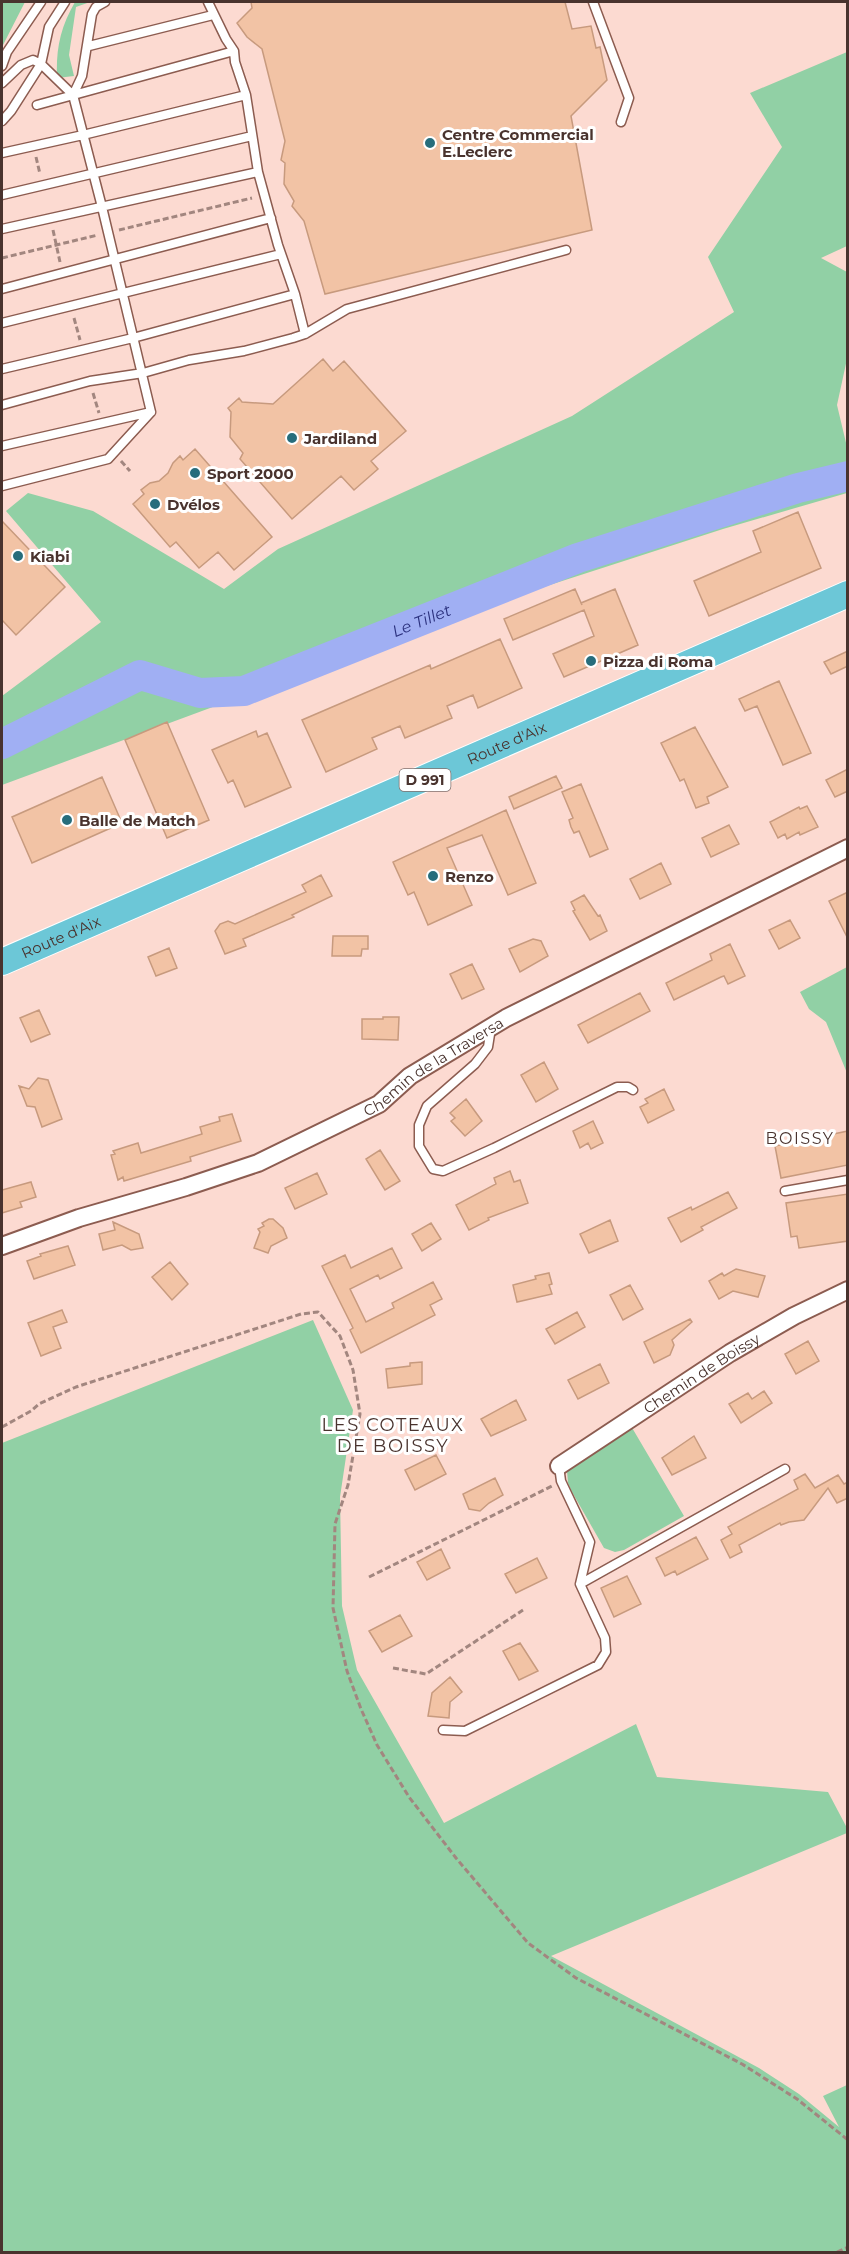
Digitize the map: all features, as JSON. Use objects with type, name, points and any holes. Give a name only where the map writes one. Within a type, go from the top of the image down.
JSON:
[{"type":"main road","name":"Route d'Aix","points":[[2,963],[848,594]]},
{"type":"street","name":"Chemin de la Traversa","points":[[2,1246],[79,1218],[258,1163],[379,1104],[410,1076],[491,1027],[848,848]]},
{"type":"street","name":"Chemin de Boissy","points":[[560,1473],[730,1353],[794,1316],[848,1290]]},
{"type":"lane","points":[[2,66],[7,52],[40,2]]},
{"type":"lane","points":[[2,121],[11,111],[40,64],[49,27],[65,2]]},
{"type":"lane","points":[[73,95],[82,76],[92,14],[96,7],[105,2]]},
{"type":"lane","points":[[208,2],[234,51],[235,62],[246,95],[258,172],[305,334]]},
{"type":"lane","points":[[593,2],[629,98],[621,122]]},
{"type":"lane","points":[[88,46],[213,15]]},
{"type":"lane","points":[[37,105],[234,51]]},
{"type":"lane","points":[[2,83],[21,65],[33,60],[73,95],[151,412]]},
{"type":"lane","points":[[2,153],[246,95]]},
{"type":"lane","points":[[2,195],[252,135]]},
{"type":"lane","points":[[2,230],[258,172]]},
{"type":"lane","points":[[2,289],[271,218]]},
{"type":"lane","points":[[2,405],[90,381],[143,374],[189,360],[244,351],[305,334],[347,309],[566,250]]},
{"type":"lane","points":[[2,323],[281,254]]},
{"type":"lane","points":[[2,369],[134,339],[295,294]]},
{"type":"lane","points":[[2,446],[151,412]]},
{"type":"lane","points":[[2,486],[108,459],[151,412]]},
{"type":"lane","points":[[491,1027],[488,1047],[475,1064],[428,1106],[419,1125],[419,1146],[433,1169],[443,1171],[617,1087],[628,1087],[633,1090]]},
{"type":"lane","points":[[785,1191],[848,1180]]},
{"type":"lane","points":[[580,1584],[784,1469]]},
{"type":"lane","points":[[442,1730],[465,1731],[598,1665],[606,1652],[604,1638],[580,1584],[590,1542],[560,1473]]},
{"type":"path","points":[[2,258],[265,194]]},
{"type":"path","points":[[2,1427],[39,1404],[76,1387],[301,1314],[318,1312],[340,1336],[353,1370],[360,1414],[348,1485],[335,1524],[333,1608],[347,1671],[361,1709],[377,1745],[409,1797],[456,1858],[528,1943],[576,1978],[742,2064],[797,2099],[848,2140]]},
{"type":"path","points":[[369,1577],[560,1473]]},
{"type":"path","points":[[393,1668],[426,1674],[523,1610]]},
{"type":"path","points":[[837,2253],[848,2247]]},
{"type":"green space","points":[[2,2],[25,2],[2,47]]},
{"type":"green space","points":[[75,2],[90,2],[76,7],[69,55],[74,76],[57,78],[60,39]]},
{"type":"green space","points":[[847,52],[847,246],[821,258],[847,272],[847,359],[837,405],[847,447],[847,493],[723,529],[497,602],[2,785],[2,696],[101,622],[6,511],[28,493],[93,511],[224,589],[278,549],[572,416],[734,312],[708,257],[782,147],[750,93]]},
{"type":"green space","points":[[847,967],[847,1073],[826,1022],[809,1009],[800,992]]},
{"type":"green space","points":[[313,1320],[353,1410],[340,1497],[342,1606],[357,1670],[444,1823],[636,1724],[657,1777],[828,1792],[847,1828],[847,1833],[551,1956],[759,2068],[799,2094],[839,2127],[823,2096],[847,2085],[847,2252],[2,2252],[2,1443]]},
{"type":"green space","points":[[631,1426],[684,1516],[624,1550],[615,1552],[604,1548],[572,1492],[568,1483],[567,1471],[587,1454]]},
{"type":"building","name":"Centre Commercial E.Leclerc","points":[[251,2],[565,2],[572,29],[591,26],[596,48],[600,47],[607,80],[571,116],[592,230],[325,294],[304,221],[292,206],[294,201],[284,184],[285,163],[281,160],[285,141],[262,49],[247,37],[237,23],[252,8]]},
{"type":"building","name":"Jardiland","points":[[323,359],[333,371],[344,361],[406,431],[371,461],[378,469],[354,490],[341,476],[292,519],[240,459],[243,453],[230,437],[231,412],[228,408],[239,398],[242,402],[273,404]]},
{"type":"building","points":[[195,449],[272,537],[234,570],[218,552],[199,568],[176,542],[170,547],[133,504],[144,494],[141,490],[150,483],[159,481],[180,456],[183,460]]},
{"type":"building","points":[[798,512],[821,568],[709,616],[694,581],[761,552],[753,531]]},
{"type":"building","name":"Kiabi","points":[[2,521],[65,587],[16,635],[2,620]]},
{"type":"building","points":[[575,589],[581,603],[615,589],[638,645],[564,677],[553,654],[594,636],[584,610],[513,640],[504,619]]},
{"type":"building","points":[[500,639],[522,688],[478,708],[473,695],[447,706],[452,718],[405,738],[400,726],[372,738],[377,749],[326,772],[302,720],[430,665],[431,669]]},
{"type":"building","points":[[848,651],[848,666],[831,674],[824,662]]},
{"type":"building","points":[[779,681],[811,753],[783,765],[757,706],[745,711],[739,699]]},
{"type":"building","points":[[167,722],[209,820],[167,838],[125,740]]},
{"type":"building","points":[[695,727],[728,787],[707,797],[709,803],[696,808],[684,779],[680,781],[661,743]]},
{"type":"building","points":[[256,731],[258,737],[267,733],[291,787],[245,807],[233,780],[228,783],[212,750]]},
{"type":"building","points":[[848,769],[848,791],[835,797],[826,780]]},
{"type":"building","points":[[556,776],[562,788],[514,809],[509,797]]},
{"type":"building","name":"Balle de Match","points":[[102,777],[122,823],[32,863],[12,817]]},
{"type":"building","points":[[581,784],[608,849],[590,857],[579,831],[574,833],[571,827],[569,820],[573,818],[562,792]]},
{"type":"building","points":[[807,806],[818,827],[800,835],[799,832],[787,839],[785,834],[778,838],[770,822],[799,807],[800,809]]},
{"type":"building","points":[[506,810],[536,883],[508,895],[482,835],[447,848],[472,905],[428,925],[414,892],[408,895],[393,862]]},
{"type":"building","points":[[729,825],[739,844],[711,857],[702,838]]},
{"type":"building","points":[[661,863],[671,884],[640,899],[630,879]]},
{"type":"building","points":[[321,875],[332,896],[292,915],[294,917],[243,939],[246,946],[225,954],[215,931],[220,924],[228,921],[235,924],[306,892],[302,885]]},
{"type":"building","points":[[848,892],[848,939],[829,901]]},
{"type":"building","points":[[584,895],[598,916],[600,915],[607,931],[590,940],[573,911],[575,910],[571,902]]},
{"type":"building","points":[[790,920],[800,938],[779,949],[769,930]]},
{"type":"building","points":[[333,936],[368,936],[368,949],[362,949],[361,956],[332,956]]},
{"type":"building","points":[[533,939],[541,941],[548,956],[520,972],[509,949]]},
{"type":"building","points":[[730,944],[745,976],[728,984],[724,976],[721,977],[674,1000],[666,983],[712,960],[710,954]]},
{"type":"building","points":[[169,948],[177,968],[156,976],[148,957]]},
{"type":"building","points":[[472,964],[484,989],[462,999],[450,974]]},
{"type":"building","points":[[640,993],[650,1011],[588,1043],[578,1025]]},
{"type":"building","points":[[39,1010],[50,1034],[31,1042],[20,1018]]},
{"type":"building","points":[[383,1017],[399,1017],[398,1040],[362,1039],[362,1019],[383,1019]]},
{"type":"building","points":[[544,1062],[558,1089],[536,1102],[521,1075]]},
{"type":"building","points":[[38,1078],[48,1080],[62,1119],[42,1127],[35,1107],[27,1106],[19,1086],[29,1089]]},
{"type":"building","points":[[664,1089],[674,1110],[648,1123],[640,1107],[648,1103],[645,1099]]},
{"type":"building","points":[[466,1099],[482,1121],[465,1136],[451,1121],[455,1118],[450,1113]]},
{"type":"building","points":[[232,1114],[241,1141],[190,1157],[191,1161],[124,1181],[123,1177],[118,1180],[111,1155],[115,1154],[113,1151],[138,1143],[141,1153],[202,1134],[200,1127],[220,1121],[219,1117]]},
{"type":"building","points":[[593,1121],[603,1143],[591,1149],[588,1143],[580,1148],[573,1131]]},
{"type":"building","points":[[848,1131],[848,1165],[781,1178],[775,1146]]},
{"type":"building","points":[[380,1150],[400,1181],[385,1190],[366,1159]]},
{"type":"building","points":[[510,1171],[514,1182],[520,1180],[528,1203],[488,1218],[489,1220],[469,1230],[456,1205],[496,1184],[494,1178]]},
{"type":"building","points":[[317,1173],[327,1194],[295,1209],[285,1188]]},
{"type":"building","points":[[31,1182],[36,1197],[20,1202],[22,1207],[2,1213],[2,1190]]},
{"type":"building","points":[[728,1192],[737,1208],[701,1227],[703,1230],[681,1242],[668,1218],[691,1207],[692,1210]]},
{"type":"building","points":[[848,1194],[848,1241],[799,1248],[797,1236],[791,1237],[786,1203]]},
{"type":"building","points":[[273,1219],[283,1228],[287,1238],[271,1246],[268,1253],[254,1248],[260,1232],[258,1229],[264,1226],[262,1223]]},
{"type":"building","points":[[610,1220],[618,1241],[589,1253],[580,1234]]},
{"type":"building","points":[[113,1222],[139,1234],[143,1248],[131,1250],[122,1245],[103,1250],[99,1234],[115,1230]]},
{"type":"building","points":[[431,1223],[441,1239],[422,1251],[412,1234]]},
{"type":"building","points":[[68,1246],[75,1265],[34,1279],[27,1261],[41,1256],[40,1254]]},
{"type":"building","points":[[392,1248],[402,1268],[380,1279],[378,1275],[350,1289],[366,1322],[394,1308],[392,1303],[433,1282],[442,1299],[430,1305],[435,1315],[361,1353],[350,1330],[353,1328],[322,1266],[345,1255],[351,1268]]},
{"type":"building","points":[[170,1262],[188,1284],[172,1300],[152,1277]]},
{"type":"building","points":[[736,1269],[765,1276],[758,1297],[733,1291],[719,1299],[709,1281],[722,1273],[724,1276]]},
{"type":"building","points":[[549,1273],[552,1294],[517,1302],[513,1285]]},
{"type":"building","points":[[630,1285],[643,1309],[623,1320],[610,1295]]},
{"type":"building","points":[[62,1310],[67,1322],[53,1327],[61,1348],[41,1356],[28,1323]]},
{"type":"building","points":[[577,1312],[585,1327],[555,1344],[546,1329]]},
{"type":"building","points":[[690,1319],[692,1322],[672,1340],[674,1345],[670,1355],[654,1363],[644,1342]]},
{"type":"building","points":[[808,1341],[819,1361],[796,1374],[785,1354]]},
{"type":"building","points":[[422,1362],[422,1384],[388,1388],[386,1369]]},
{"type":"building","points":[[600,1364],[609,1383],[578,1399],[568,1380]]},
{"type":"building","points":[[764,1391],[772,1403],[741,1423],[729,1404],[748,1393],[752,1399]]},
{"type":"building","points":[[516,1400],[526,1420],[491,1436],[481,1419]]},
{"type":"building","points":[[694,1436],[706,1458],[672,1475],[662,1458]]},
{"type":"building","points":[[436,1455],[446,1474],[415,1490],[405,1470]]},
{"type":"building","points":[[805,1474],[815,1488],[838,1475],[844,1484],[848,1482],[848,1498],[837,1503],[828,1488],[804,1520],[781,1525],[780,1523],[739,1545],[742,1552],[730,1558],[721,1540],[732,1534],[728,1527],[798,1489],[794,1480]]},
{"type":"building","points":[[495,1478],[503,1495],[480,1511],[469,1509],[463,1494]]},
{"type":"building","points":[[696,1537],[708,1559],[677,1575],[675,1571],[665,1576],[656,1558]]},
{"type":"building","points":[[441,1549],[450,1568],[427,1580],[417,1562]]},
{"type":"building","points":[[537,1558],[547,1578],[516,1593],[505,1574]]},
{"type":"building","points":[[627,1576],[641,1604],[614,1617],[601,1588]]},
{"type":"building","points":[[400,1615],[412,1636],[382,1652],[369,1631]]},
{"type":"building","points":[[520,1643],[538,1671],[519,1680],[503,1651]]},
{"type":"building","points":[[450,1677],[462,1692],[450,1702],[449,1718],[428,1716],[432,1693]]},
{"type":"waterway","name":"Le Tillet","points":[[2,744],[140,675],[200,693],[244,691],[578,558],[798,488],[848,476]]},
{"type":"place","name":"Centre Commercial E.Leclerc","points":[[430,143]]},
{"type":"place","name":"Jardiland","points":[[292,438]]},
{"type":"place","name":"Sport 2000","points":[[195,473]]},
{"type":"place","name":"Dvélos","points":[[155,504]]},
{"type":"place","name":"Kiabi","points":[[18,556]]},
{"type":"place","name":"Pizza di Roma","points":[[591,661]]},
{"type":"place","name":"Balle de Match","points":[[67,820]]},
{"type":"place","name":"Renzo","points":[[433,876]]},
{"type":"district","name":"BOISSY","points":[[800,1138]]},
{"type":"district","name":"LES COTEAUX DE BOISSY","points":[[393,1435]]}]
